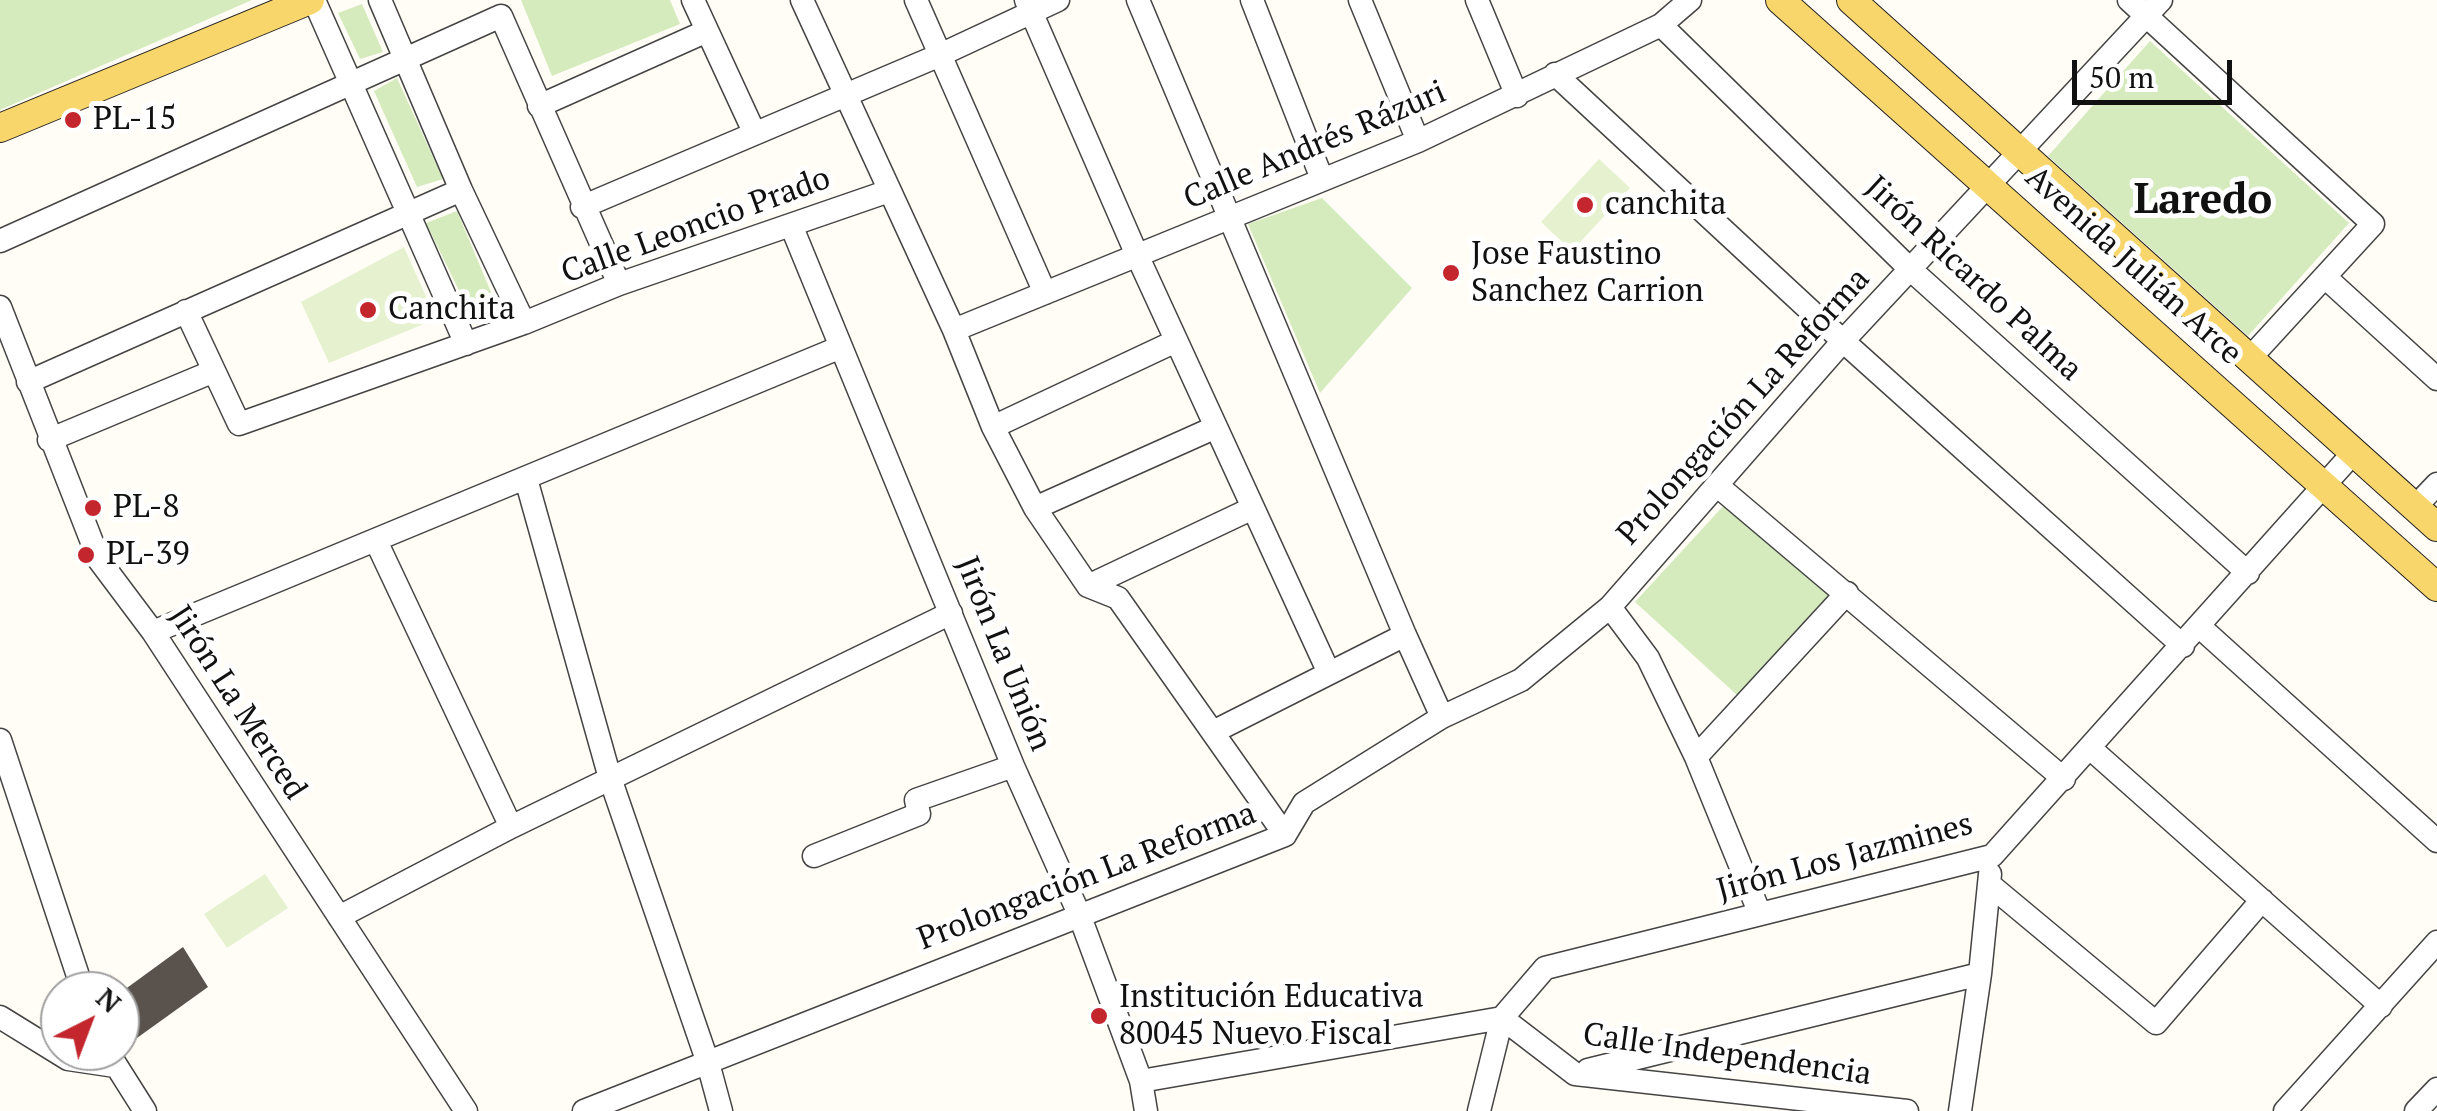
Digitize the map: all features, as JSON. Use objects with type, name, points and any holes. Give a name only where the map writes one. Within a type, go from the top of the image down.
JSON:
[{"type":"main road","points":[[0,128],[312,0]]},
{"type":"main road","name":"Avenida Julián Arce","points":[[1780,0],[2437,587]]},
{"type":"main road","name":"Avenida Julián Arce","points":[[1851,0],[2437,527]]},
{"type":"street","points":[[312,0],[466,344]]},
{"type":"street","points":[[380,0],[461,190],[524,324]]},
{"type":"street","points":[[692,0],[754,132]]},
{"type":"street","points":[[802,0],[954,330],[993,427],[1035,508],[1088,586],[1118,598],[1285,835]]},
{"type":"street","points":[[916,0],[1046,294]]},
{"type":"street","points":[[582,207],[940,55],[1029,6],[1058,0]]},
{"type":"street","points":[[1138,0],[1442,716]]},
{"type":"street","points":[[1252,0],[1322,179]]},
{"type":"street","points":[[1360,0],[1418,140]]},
{"type":"street","points":[[1477,0],[1517,96]]},
{"type":"street","name":"Calle Andrés Rázuri","points":[[954,330],[1517,96],[1660,25],[1690,0]]},
{"type":"street","points":[[2145,5],[2372,224],[2250,358]]},
{"type":"street","name":"Prolongación La Reforma","points":[[584,1111],[1285,835],[1304,802],[1442,716],[1522,680],[1610,607],[1843,341],[2020,153],[2145,5]]},
{"type":"street","points":[[1029,6],[1176,342],[1330,674]]},
{"type":"street","points":[[0,241],[501,16],[619,284]]},
{"type":"street","name":"Jirón Ricardo Palma","points":[[1660,25],[1910,269],[2248,573]]},
{"type":"street","points":[[539,106],[707,31]]},
{"type":"street","points":[[1555,74],[1843,341],[2183,646]]},
{"type":"street","points":[[28,382],[461,190]]},
{"type":"street","name":"Calle Leoncio Prado","points":[[214,371],[239,424],[524,324],[619,284],[890,191]]},
{"type":"street","name":"Jirón La Unión","points":[[791,225],[1079,914],[1140,1081],[1146,1111]]},
{"type":"street","points":[[2325,277],[2437,379]]},
{"type":"street","name":"Jirón La Merced","points":[[0,307],[99,560],[152,632],[466,1111]]},
{"type":"street","points":[[50,440],[214,371],[186,312]]},
{"type":"street","points":[[993,427],[1176,342]]},
{"type":"street","points":[[152,632],[841,347]]},
{"type":"street","points":[[1035,508],[1216,427]]},
{"type":"street","name":"Jirón Los Jazmines","points":[[1502,1018],[1544,968],[1992,856],[2354,452]]},
{"type":"street","points":[[526,479],[610,778],[721,1111]]},
{"type":"street","points":[[2415,507],[2437,484]]},
{"type":"street","points":[[1719,486],[2064,779]]},
{"type":"street","points":[[1088,586],[1253,508]]},
{"type":"street","points":[[376,542],[511,827]]},
{"type":"street","points":[[1696,757],[1847,593]]},
{"type":"street","points":[[1610,607],[1648,658],[1696,757],[1760,914]]},
{"type":"street","points":[[338,917],[511,827],[950,613]]},
{"type":"street","points":[[2200,627],[2437,842]]},
{"type":"street","points":[[1213,732],[1405,635]]},
{"type":"street","points":[[0,740],[76,971]]},
{"type":"street","points":[[2091,750],[2381,1006]]},
{"type":"street","points":[[814,856],[919,814],[916,800],[1014,766]]},
{"type":"street","points":[[1960,1111],[1992,856]]},
{"type":"street","points":[[1989,884],[2156,1023],[2262,900]]},
{"type":"street","points":[[2285,1111],[2437,942]]},
{"type":"street","points":[[1575,1074],[1980,974]]},
{"type":"street","points":[[0,1017],[40,1042]]},
{"type":"street","points":[[1140,1081],[1502,1018],[1479,1111]]},
{"type":"street","name":"Calle Independencia","points":[[1502,1018],[1575,1074],[1907,1111]]},
{"type":"street","points":[[119,1071],[145,1111]]},
{"type":"street","points":[[2416,1111],[2437,1089]]},
{"type":"green space","points":[[0,0],[252,0],[0,110]]},
{"type":"green space","points":[[521,0],[670,0],[680,24],[552,76]]},
{"type":"green space","points":[[362,4],[383,52],[360,59],[338,13]]},
{"type":"green space","points":[[2150,41],[2349,223],[2248,336],[2048,156]]},
{"type":"green space","points":[[397,78],[443,179],[417,187],[374,91]]},
{"type":"green space","name":"canchita","points":[[1599,159],[1630,188],[1572,251],[1541,222]]},
{"type":"green space","points":[[1322,198],[1412,288],[1320,393],[1248,224]]},
{"type":"green space","points":[[457,211],[496,304],[470,313],[426,223]]},
{"type":"green space","name":"Canchita","points":[[404,247],[436,319],[329,363],[301,302]]},
{"type":"green space","points":[[1726,503],[1829,596],[1738,696],[1635,602]]},
{"type":"green space","points":[[265,874],[288,908],[227,948],[204,914]]},
{"type":"building","points":[[183,947],[208,987],[140,1036],[140,978]]},
{"type":"place","name":"PL-15","points":[[73,120]]},
{"type":"place","name":"canchita","points":[[1585,205]]},
{"type":"place","name":"Jose Faustino Sanchez Carrion","points":[[1451,273]]},
{"type":"place","name":"Canchita","points":[[368,310]]},
{"type":"place","name":"PL-8","points":[[93,508]]},
{"type":"place","name":"PL-39","points":[[86,555]]},
{"type":"place","name":"Institución Educativa 80045 Nuevo Fiscal","points":[[1099,1016]]},
{"type":"district","name":"Laredo","points":[[2203,201]]}]
